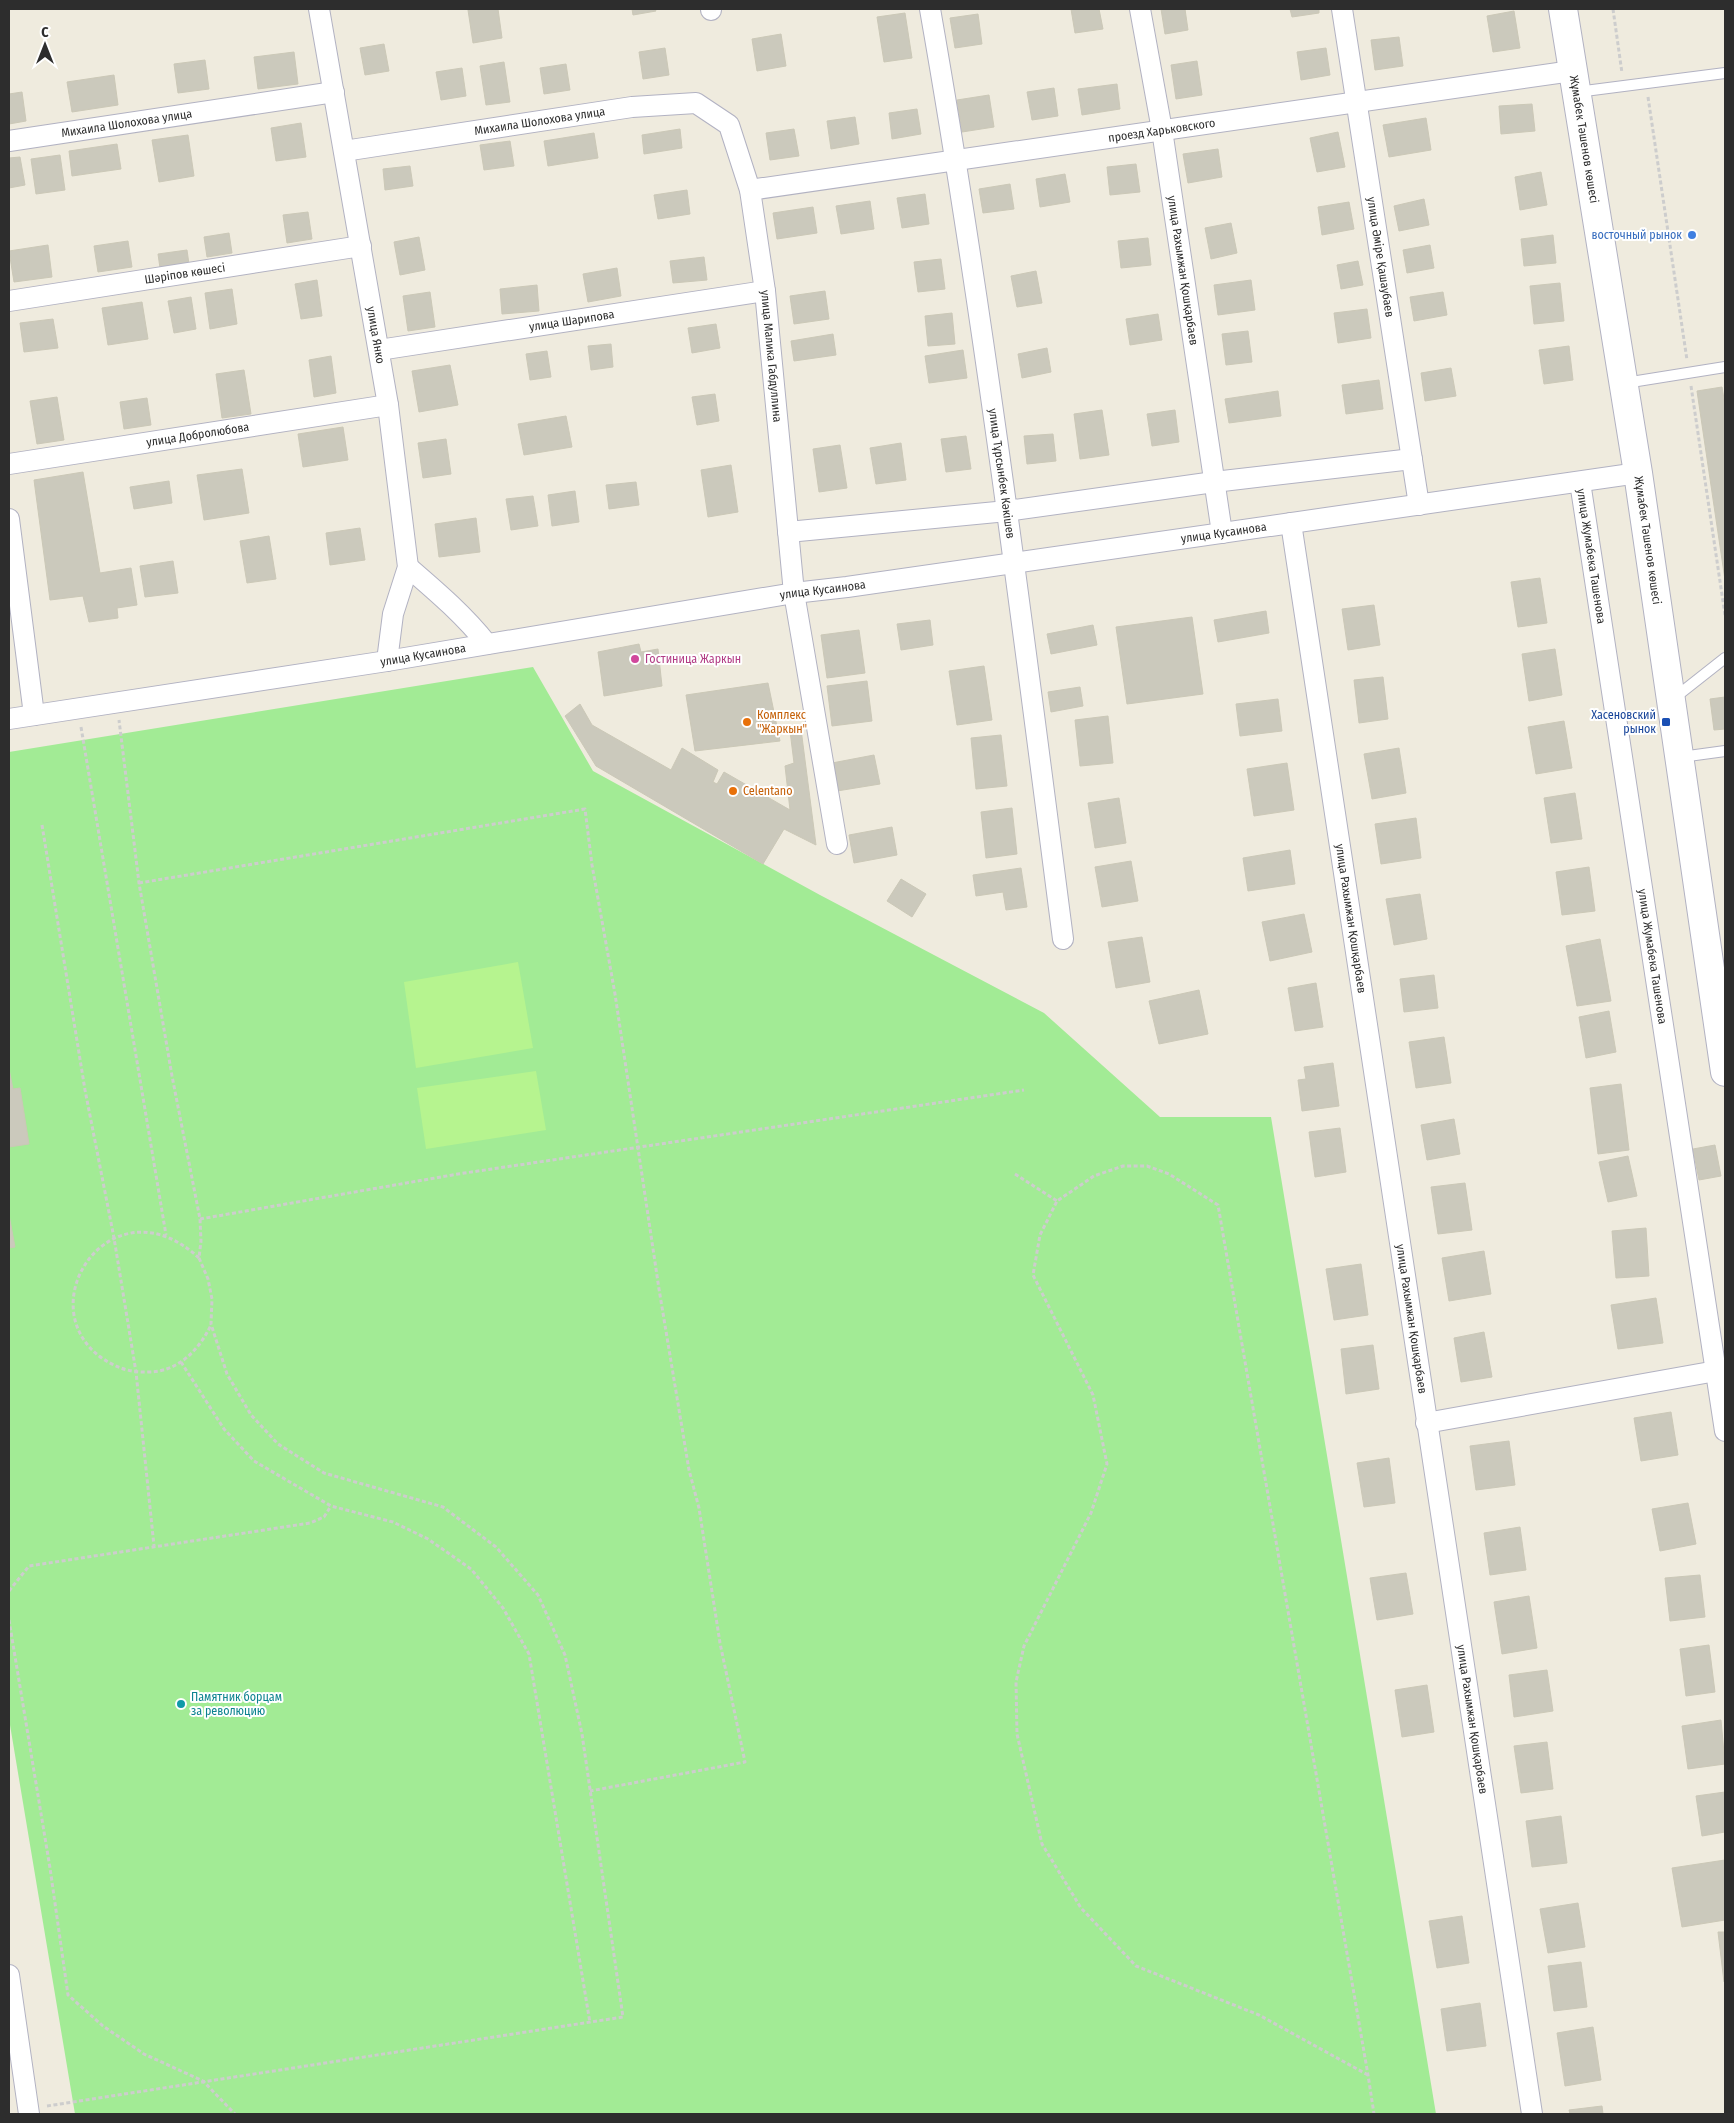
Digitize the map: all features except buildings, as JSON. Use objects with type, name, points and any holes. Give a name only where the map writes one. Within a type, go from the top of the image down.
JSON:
[{"type":"main road","name":"Жұмабек Тәшенов көшесі","points":[[1563,9],[1624,383],[1716,973],[1725,1072]]},
{"type":"street","name":"улица Янко","points":[[319,9],[388,405],[408,568],[393,614],[387,661]]},
{"type":"street","name":"улица Тұрсынбек Кәкішев","points":[[930,9],[957,160],[1007,511],[1063,939]]},
{"type":"street","name":"улица Рахымжан Қошқарбаев","points":[[1140,9],[1162,130],[1222,533]]},
{"type":"street","name":"улица Әміре Қашаубаев","points":[[1342,9],[1358,102],[1419,505]]},
{"type":"street","name":"проезд Харьковского","points":[[750,190],[1358,102],[1574,82]]},
{"type":"street","name":"Михаила Шолохова улица","points":[[9,140],[334,92]]},
{"type":"street","name":"Михаила Шолохова улица","points":[[344,151],[632,107],[696,104],[728,125]]},
{"type":"street","name":"улица Малика Габдуллина","points":[[728,125],[750,190],[765,291],[794,592],[837,844]]},
{"type":"street","name":"Шәріпов көшесі","points":[[9,301],[361,246]]},
{"type":"street","name":"улица Шарипова","points":[[379,350],[765,291]]},
{"type":"street","name":"улица Добролюбова","points":[[9,464],[388,405]]},
{"type":"street","points":[[788,532],[1007,511],[1214,482],[1412,459]]},
{"type":"street","name":"улица Кусаинова","points":[[9,719],[387,661],[794,592],[847,587],[1638,473]]},
{"type":"street","name":"улица Жумабека Ташенова","points":[[1580,482],[1717,1319],[1716,1371],[1725,1431]]},
{"type":"street","points":[[9,519],[34,715]]},
{"type":"street","name":"улица Рахымжан Қошқарбаев","points":[[1291,523],[1532,2114]]},
{"type":"street","points":[[408,568],[448,600],[470,622],[487,644]]},
{"type":"street","points":[[1426,1423],[1716,1371]]},
{"type":"street","points":[[9,1975],[29,2112]]},
{"type":"lane","points":[[1574,82],[1624,86],[1725,73]]},
{"type":"lane","points":[[1624,383],[1725,368]]},
{"type":"lane","points":[[1672,700],[1725,658]]},
{"type":"lane","points":[[1681,756],[1725,751]]},
{"type":"path","points":[[1613,9],[1624,86]]},
{"type":"path","points":[[1646,83],[1725,615]]},
{"type":"path","points":[[116,702],[124,753],[139,883],[172,1076],[200,1219],[202,1241],[199,1258]]},
{"type":"path","points":[[78,709],[166,1235]]},
{"type":"path","points":[[139,883],[585,809],[689,1470],[700,1508],[720,1644],[744,1762],[590,1791]]},
{"type":"path","points":[[42,826],[85,1090],[114,1238],[136,1372],[154,1546]]},
{"type":"path","points":[[200,1219],[458,1174],[1024,1090]]},
{"type":"path","points":[[1368,2075],[1259,2015],[1136,1966],[1082,1908],[1042,1844],[1017,1734],[1016,1682],[1024,1646],[1091,1513],[1107,1464],[1093,1395],[1033,1275],[1040,1235],[1058,1201],[1094,1176],[1123,1166],[1147,1166],[1169,1174],[1218,1205],[1368,2075],[1374,2114]]},
{"type":"path","points":[[1014,1174],[1058,1201]]},
{"type":"path","points":[[29,2112],[203,2082],[623,2017],[582,1734],[565,1655],[538,1595],[496,1547],[443,1507],[324,1473],[278,1444],[251,1415],[227,1374],[211,1324],[212,1299],[208,1279],[199,1258],[184,1244],[166,1235],[131,1232],[114,1238],[92,1253],[78,1275],[73,1300],[77,1326],[90,1349],[111,1365],[136,1372],[152,1372],[167,1369],[181,1362],[194,1352],[204,1339],[211,1324]]},
{"type":"path","points":[[181,1362],[224,1429],[254,1461],[331,1506],[393,1522],[428,1539],[471,1569],[503,1608],[529,1654],[590,2023]]},
{"type":"path","points":[[9,1591],[29,1566],[310,1523],[324,1517],[331,1506]]},
{"type":"path","points":[[9,1620],[48,1858],[68,1995],[103,2026],[144,2054],[203,2082],[235,2114]]},
{"type":"green space","points":[[533,667],[593,771],[820,895],[1044,1013],[1160,1117],[1271,1117],[1436,2114],[75,2114],[9,1719],[9,752]]},
{"type":"green space","points":[[518,962],[533,1048],[416,1068],[404,982]]},
{"type":"green space","points":[[536,1071],[546,1130],[426,1149],[417,1088]]},
{"type":"place","name":"восточный рынок","points":[[1692,235]]},
{"type":"place","name":"Гостиница Жаркын","points":[[635,659]]},
{"type":"place","name":"Комплекс \"Жаркын\"","points":[[747,722]]},
{"type":"place","name":"Хасеновский рынок","points":[[1666,722]]},
{"type":"place","name":"Celentano","points":[[733,791]]},
{"type":"place","name":"Памятник борцам за революцию","points":[[181,1704]]}]
